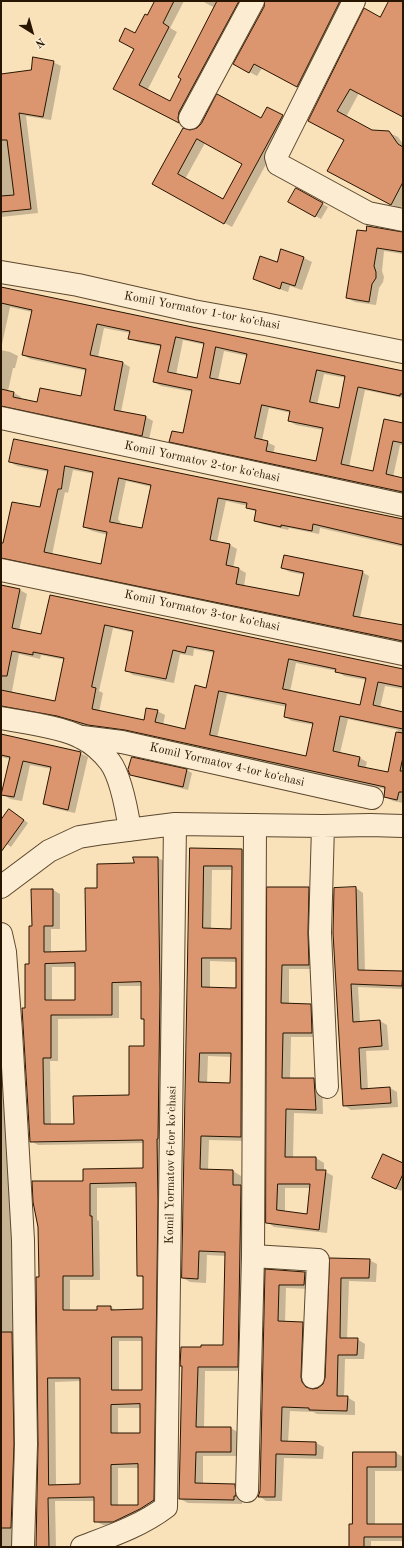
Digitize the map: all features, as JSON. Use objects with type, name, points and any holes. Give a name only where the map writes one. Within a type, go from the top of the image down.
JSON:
[{"type":"street","points":[[190,118],[253,1]]},
{"type":"street","points":[[354,1],[276,157],[278,164],[368,213],[403,220]]},
{"type":"street","name":"Komil Yormatov 1-tor koʻchasi","points":[[1,272],[78,286],[193,311],[403,352]]},
{"type":"street","name":"Komil Yormatov 2-tor koʻchasi","points":[[1,418],[403,506]]},
{"type":"street","name":"Komil Yormatov 3-tor koʻchasi","points":[[1,570],[403,654]]},
{"type":"street","name":"Komil Yormatov 4-tor koʻchasi","points":[[1,718],[62,730],[82,737],[122,742],[372,798]]},
{"type":"street","name":"Komil Yormatov 4-tor koʻchasi","points":[[82,737],[110,762],[117,775],[130,830]]},
{"type":"street","points":[[1,887],[49,851],[79,837],[175,824],[322,826],[370,824],[403,826]]},
{"type":"street","name":"Komil Yormatov 6-tor koʻchasi","points":[[82,1547],[132,1527],[166,1507],[175,824]]},
{"type":"street","points":[[247,1491],[253,1256],[255,825]]},
{"type":"street","points":[[322,826],[320,933],[327,1087]]},
{"type":"street","points":[[1,934],[5,952],[12,1032],[23,1240],[26,1444],[22,1547]]},
{"type":"street","points":[[253,1256],[318,1260],[313,1377]]},
{"type":"building","points":[[155,1],[174,1],[163,23],[169,27],[139,85],[170,101],[181,79],[178,77],[217,1],[239,1],[179,112],[179,123],[113,89],[134,49],[119,41],[125,28],[135,33],[145,14],[147,15]]},
{"type":"building","points":[[265,1],[340,1],[297,87],[254,64],[249,73],[233,64],[264,7]]},
{"type":"building","points":[[389,1],[403,1],[403,117],[350,89],[337,111],[372,130],[389,131],[398,144],[403,147],[403,182],[391,205],[327,171],[344,140],[308,121],[364,8],[380,17]]},
{"type":"building","points":[[33,57],[54,61],[43,117],[19,113],[31,209],[1,212],[1,196],[14,195],[7,140],[1,140],[1,74],[31,70]]},
{"type":"building","points":[[217,94],[261,118],[267,107],[283,115],[224,224],[152,184],[183,128],[190,130],[197,128],[201,124]],"holes":[[[197,139],[242,164],[223,199],[178,174]]]},
{"type":"building","points":[[296,188],[323,203],[315,217],[288,202]]},
{"type":"building","points":[[367,226],[403,232],[403,252],[377,248],[374,266],[376,278],[372,284],[369,302],[346,298],[357,230],[366,231]]},
{"type":"building","points":[[281,249],[304,257],[295,286],[282,282],[280,289],[253,279],[260,256],[277,262]]},
{"type":"building","points":[[1,287],[403,371],[403,394],[400,394],[400,396],[358,387],[341,464],[373,471],[384,419],[403,423],[403,443],[393,441],[386,474],[403,478],[403,492],[169,442],[172,431],[183,433],[192,390],[153,382],[161,345],[128,339],[130,331],[97,324],[90,355],[123,362],[114,410],[146,416],[142,436],[1,406],[1,389],[14,392],[13,397],[37,402],[40,388],[81,396],[86,369],[22,355],[32,310],[1,303]],"holes":[[[176,337],[204,343],[197,378],[168,372]],[[216,347],[247,354],[240,384],[210,378]],[[317,370],[345,376],[339,408],[310,402]],[[262,405],[290,411],[288,421],[323,428],[316,461],[266,451],[268,441],[255,438]]]},
{"type":"building","points":[[14,439],[403,519],[403,545],[313,524],[312,531],[281,525],[281,527],[254,521],[256,510],[246,508],[247,503],[218,498],[210,540],[230,544],[226,565],[239,568],[236,584],[299,596],[304,573],[281,568],[284,555],[363,571],[353,616],[403,625],[403,641],[1,558],[1,543],[3,543],[12,502],[40,507],[48,470],[9,462]],"holes":[[[65,466],[93,472],[83,527],[107,532],[101,564],[44,552],[58,489],[61,489]],[[119,478],[151,485],[142,528],[110,522]]]},
{"type":"building","points":[[1,585],[20,589],[12,628],[41,634],[50,595],[403,669],[403,687],[378,682],[373,705],[403,712],[403,729],[340,716],[333,751],[360,757],[358,766],[388,772],[396,732],[403,733],[403,757],[400,771],[403,771],[403,792],[399,792],[397,800],[384,797],[385,787],[125,730],[88,725],[57,716],[1,706],[1,690],[55,701],[64,658],[33,652],[33,655],[12,651],[7,676],[1,676]],"holes":[[[105,625],[133,631],[125,671],[166,679],[173,650],[185,653],[187,646],[214,651],[206,688],[195,685],[185,729],[155,722],[158,710],[146,708],[144,720],[92,709],[96,688],[92,687]],[[289,659],[336,669],[335,672],[366,678],[360,705],[283,689]],[[219,691],[286,704],[284,717],[313,723],[306,756],[210,735]]]},
{"type":"building","points":[[1,734],[81,752],[68,810],[43,804],[51,767],[23,761],[14,797],[1,795],[10,757],[1,755]]},
{"type":"building","points":[[132,757],[187,769],[183,787],[130,775],[128,770]]},
{"type":"building","points":[[9,809],[24,820],[1,852],[1,820]]},
{"type":"building","points":[[190,848],[242,849],[241,1137],[201,1136],[200,1169],[233,1170],[233,1185],[241,1185],[238,1367],[198,1367],[196,1427],[231,1427],[231,1452],[196,1452],[195,1483],[235,1484],[236,1496],[234,1496],[234,1500],[179,1499],[182,1366],[180,1366],[181,1347],[223,1345],[225,1252],[199,1251],[198,1279],[182,1278]],"holes":[[[204,866],[232,866],[231,929],[203,928]],[[202,958],[236,958],[236,988],[202,987]],[[200,1053],[231,1053],[230,1083],[199,1082]]]},
{"type":"building","points":[[133,857],[158,857],[160,990],[157,1139],[158,1201],[154,1500],[140,1509],[113,1522],[94,1522],[94,1497],[48,1498],[49,1547],[36,1547],[38,1444],[36,1277],[39,1277],[38,1227],[33,1202],[32,1181],[83,1181],[83,1169],[143,1168],[143,1140],[30,1142],[22,1008],[25,1008],[25,964],[29,964],[29,926],[32,926],[31,889],[53,889],[53,926],[44,926],[44,952],[86,951],[85,888],[97,888],[97,864],[134,863]],"holes":[[[75,963],[75,1000],[45,1000],[45,964]],[[141,982],[141,1019],[144,1019],[144,1046],[129,1046],[129,1095],[73,1096],[74,1124],[44,1124],[43,1058],[51,1058],[51,1015],[112,1015],[112,983]],[[136,1183],[137,1276],[143,1276],[143,1309],[111,1310],[111,1306],[97,1306],[97,1310],[63,1310],[63,1276],[93,1276],[92,1216],[90,1216],[90,1184]],[[112,1337],[142,1337],[142,1390],[112,1390]],[[48,1378],[80,1378],[80,1484],[49,1485]],[[140,1404],[140,1433],[111,1433],[111,1405]],[[138,1464],[138,1505],[111,1505],[111,1465]]]},
{"type":"building","points":[[267,887],[309,887],[309,965],[282,965],[281,1003],[311,1004],[312,1033],[283,1033],[282,1078],[314,1078],[316,1110],[286,1109],[285,1157],[316,1157],[316,1170],[326,1170],[319,1230],[266,1223]],"holes":[[[278,1184],[310,1184],[307,1214],[277,1210]]]},
{"type":"building","points":[[356,887],[358,970],[403,971],[402,986],[351,984],[353,1022],[380,1020],[382,1046],[359,1048],[361,1089],[390,1087],[391,1103],[343,1106],[333,933],[334,888]]},
{"type":"building","points":[[383,1154],[403,1163],[403,1174],[396,1189],[372,1178]]},
{"type":"building","points":[[330,1258],[370,1259],[369,1278],[341,1278],[340,1338],[358,1338],[357,1355],[338,1355],[337,1396],[348,1396],[347,1411],[309,1410],[309,1408],[282,1407],[281,1441],[316,1442],[316,1455],[276,1454],[275,1497],[258,1497],[260,1491],[265,1269],[305,1272],[304,1285],[279,1285],[278,1321],[303,1322],[301,1377],[302,1382],[306,1387],[313,1389],[318,1388],[323,1384],[325,1378]]},
{"type":"building","points":[[1,1332],[12,1332],[14,1444],[11,1528],[1,1528]]},
{"type":"building","points":[[353,1452],[396,1452],[396,1467],[367,1467],[367,1524],[403,1524],[403,1537],[364,1537],[364,1547],[349,1547],[349,1524],[352,1524]]}]
